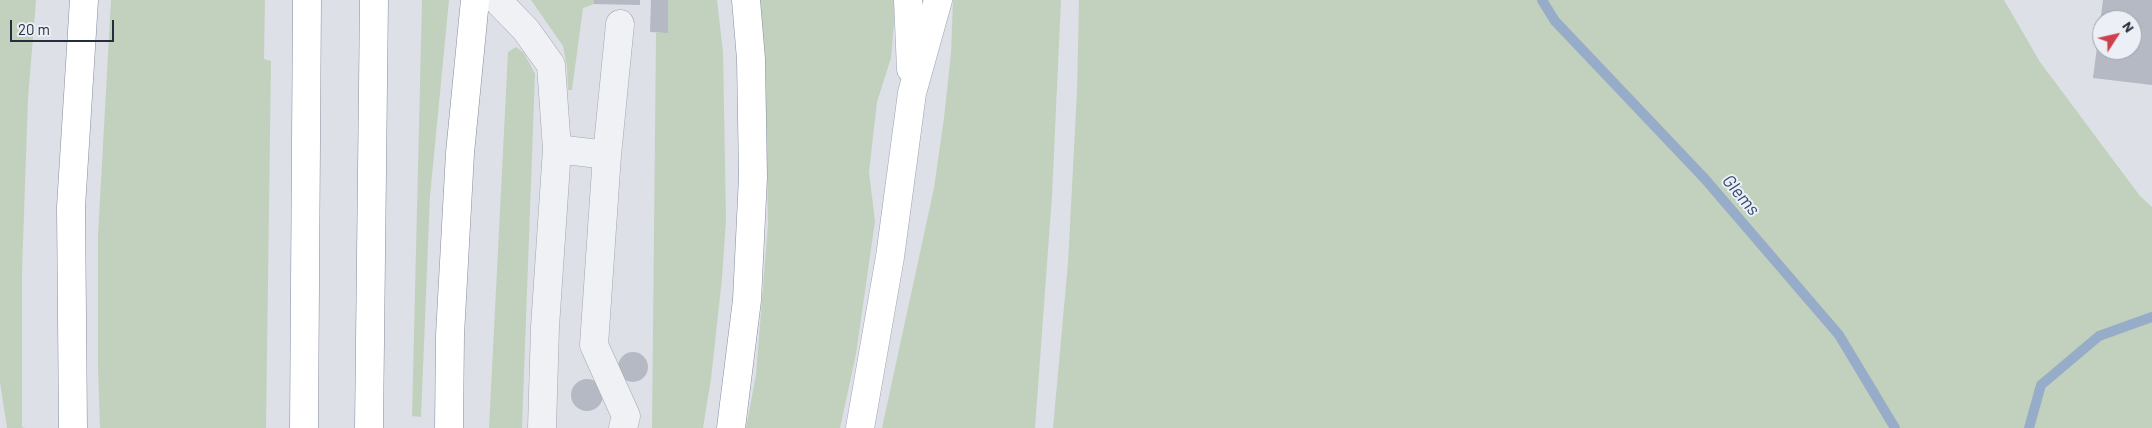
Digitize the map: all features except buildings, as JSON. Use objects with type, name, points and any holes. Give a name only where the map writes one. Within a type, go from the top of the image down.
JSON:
[{"type":"main road","points":[[73,428],[70,207],[84,0]]},
{"type":"main road","points":[[304,428],[307,0]]},
{"type":"main road","points":[[369,428],[374,0]]},
{"type":"main road","points":[[449,428],[450,335],[460,153],[475,0]]},
{"type":"main road","points":[[731,428],[747,300],[753,177],[751,60],[746,0]]},
{"type":"main road","points":[[908,0],[912,93]]},
{"type":"main road","points":[[860,428],[890,258],[912,93],[938,0]]},
{"type":"lane","points":[[497,0],[526,30],[552,64],[557,149],[545,327],[542,428]]},
{"type":"lane","points":[[620,24],[606,155],[594,345],[626,416],[623,428]]},
{"type":"lane","points":[[557,149],[606,155]]},
{"type":"green space","points":[[0,0],[36,0],[28,99],[22,272],[22,427],[25,428],[7,428],[0,382]]},
{"type":"green space","points":[[111,0],[265,0],[264,59],[271,61],[266,428],[100,428],[98,235]]},
{"type":"green space","points":[[422,0],[449,0],[430,196],[421,417],[412,416]]},
{"type":"green space","points":[[531,0],[594,0],[594,4],[583,8],[572,90],[568,90],[567,67],[563,46]]},
{"type":"green space","points":[[668,0],[717,0],[723,52],[726,219],[722,278],[711,379],[703,428],[652,428],[656,33],[668,32]]},
{"type":"green space","points":[[758,0],[896,0],[891,58],[877,102],[869,172],[875,221],[856,354],[840,428],[746,428],[756,375],[768,224],[766,114],[762,34]]},
{"type":"green space","points":[[953,0],[1061,0],[1052,196],[1035,428],[882,428],[934,188],[951,53]]},
{"type":"green space","points":[[1079,0],[2004,0],[2040,62],[2140,196],[2152,207],[2152,428],[1053,428],[1068,263],[1077,91]]},
{"type":"green space","points":[[516,47],[524,53],[535,74],[522,428],[489,428],[508,52]]},
{"type":"waterway","name":"Glems","points":[[1542,0],[1555,21],[1705,179],[1839,335],[1895,428]]},
{"type":"waterway","points":[[2029,428],[2041,385],[2099,336],[2152,317]]}]
